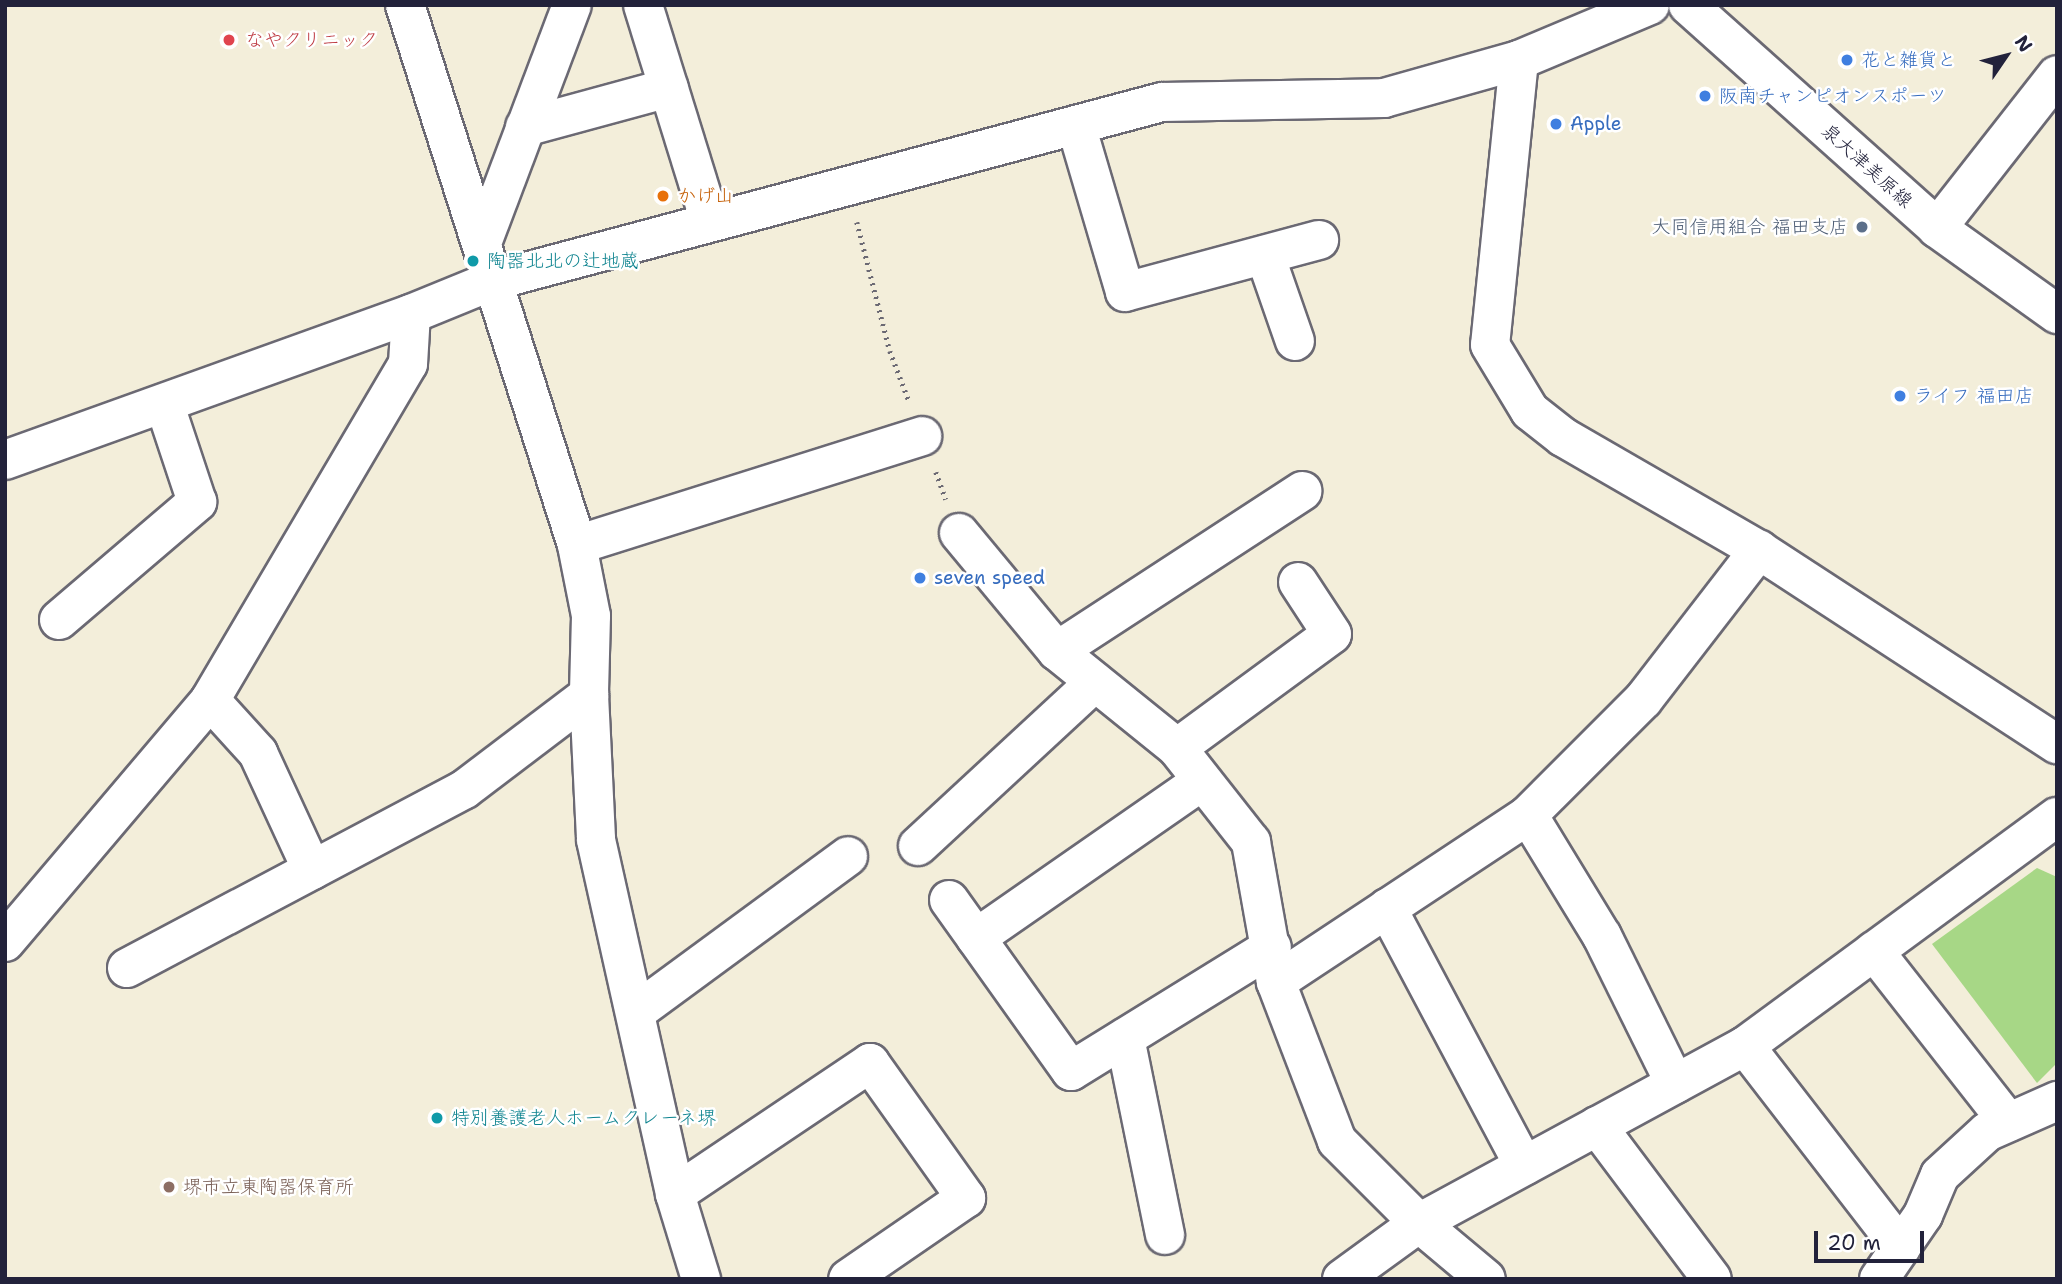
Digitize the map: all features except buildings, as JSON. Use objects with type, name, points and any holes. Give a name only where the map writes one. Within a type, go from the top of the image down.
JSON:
[{"type":"street","points":[[405,5],[577,545],[591,616],[589,695],[596,840],[675,1194],[701,1279]]},
{"type":"street","points":[[482,243],[572,5]]},
{"type":"street","points":[[643,5],[710,222]]},
{"type":"street","points":[[5,460],[411,314],[492,281],[1161,103],[1384,98],[1519,60],[1650,5]]},
{"type":"street","name":"泉大津美原線","points":[[1688,5],[1937,229],[2057,314]]},
{"type":"street","points":[[1519,60],[1490,345],[1508,380],[1530,411],[1563,438],[1759,550],[2057,744]]},
{"type":"street","points":[[1937,229],[2057,75]]},
{"type":"street","points":[[525,127],[669,88]]},
{"type":"street","points":[[1076,125],[1125,292],[1319,240]]},
{"type":"street","points":[[1265,255],[1295,341]]},
{"type":"street","points":[[5,942],[210,700],[408,364],[411,314]]},
{"type":"street","points":[[59,620],[197,502],[164,403]]},
{"type":"street","points":[[577,545],[922,436]]},
{"type":"street","points":[[1057,652],[1302,491]]},
{"type":"street","points":[[959,533],[1057,652],[1177,748],[1251,842],[1274,964],[1337,1141],[1419,1223],[1486,1279]]},
{"type":"street","points":[[949,900],[1071,1071],[1125,1038],[1387,908],[1528,815],[1643,700],[1759,550]]},
{"type":"street","points":[[1177,748],[1332,634],[1298,582]]},
{"type":"street","points":[[918,846],[1096,682]]},
{"type":"street","points":[[127,968],[465,789],[589,695]]},
{"type":"street","points":[[210,700],[258,753],[312,870]]},
{"type":"street","points":[[976,938],[1202,781]]},
{"type":"street","points":[[1528,815],[1602,936],[1675,1084]]},
{"type":"street","points":[[1342,1279],[1419,1223],[1745,1046],[2057,817]]},
{"type":"street","points":[[636,1012],[848,856]]},
{"type":"street","points":[[1387,908],[1524,1166]]},
{"type":"street","points":[[1874,951],[2008,1122]]},
{"type":"street","points":[[1125,1038],[1165,1235]]},
{"type":"street","points":[[1745,1046],[1901,1248]]},
{"type":"street","points":[[675,1194],[870,1063],[966,1198],[848,1279]]},
{"type":"street","points":[[1879,1279],[1923,1215],[1940,1175],[1987,1132],[2057,1101]]},
{"type":"street","points":[[1597,1126],[1712,1279]]},
{"type":"path","points":[[848,185],[890,351],[959,533]]},
{"type":"green space","points":[[2037,868],[2057,877],[2057,1063],[2037,1083],[1932,944]]},
{"type":"place","name":"なやクリニック","points":[[229,40]]},
{"type":"place","name":"花と雑貨と","points":[[1847,60]]},
{"type":"place","name":"阪南チャンピオンスポーツ","points":[[1705,96]]},
{"type":"place","name":"Apple","points":[[1556,124]]},
{"type":"place","name":"かげ山","points":[[663,196]]},
{"type":"place","name":"大同信用組合 福田支店","points":[[1862,227]]},
{"type":"place","name":"陶器北北の辻地蔵","points":[[473,261]]},
{"type":"place","name":"ライフ 福田店","points":[[1900,396]]},
{"type":"place","name":"seven speed","points":[[920,578]]},
{"type":"place","name":"特別養護老人ホームクレーネ堺","points":[[437,1118]]},
{"type":"place","name":"堺市立東陶器保育所","points":[[169,1187]]}]
